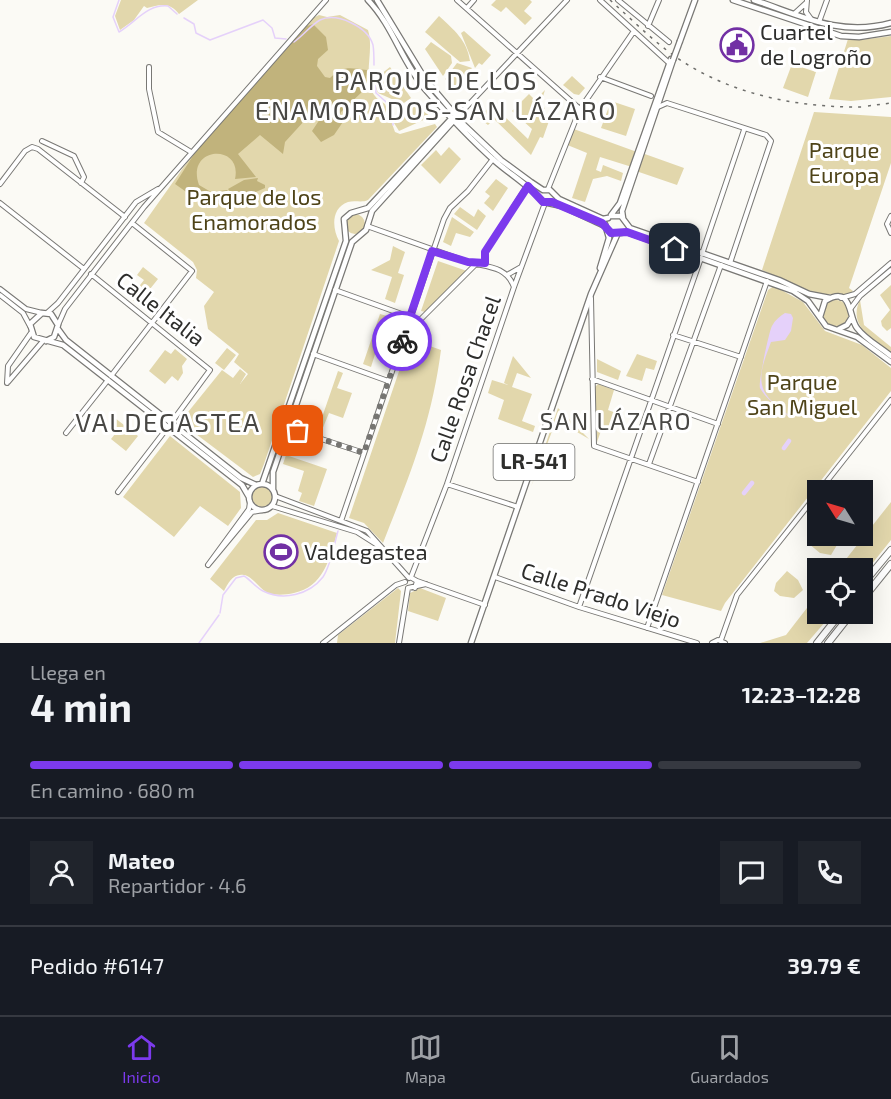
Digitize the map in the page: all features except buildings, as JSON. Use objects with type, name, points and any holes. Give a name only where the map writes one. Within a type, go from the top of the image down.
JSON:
[{"type":"highway","points":[[873,572],[891,550]]},
{"type":"highway","points":[[873,586],[891,564]]},
{"type":"highway","points":[[815,643],[831,624]]},
{"type":"highway","points":[[829,642],[843,624]]},
{"type":"main road","points":[[369,0],[389,28],[423,86],[493,159],[540,196],[545,203],[553,199],[603,219],[618,215],[630,228],[767,283],[808,302],[826,326],[857,337],[891,363]]},
{"type":"main road","points":[[377,0],[425,79],[454,120],[501,160],[546,189],[553,199],[618,234],[627,232],[730,263],[809,294],[841,298],[852,311],[858,330],[891,356]]},
{"type":"main road","points":[[671,60],[694,0]]},
{"type":"main road","points":[[733,0],[841,36],[859,37],[891,32]]},
{"type":"main road","points":[[754,0],[841,29],[869,29],[891,23]]},
{"type":"main road","name":"LR-541","points":[[599,274],[608,242],[606,228],[610,217],[620,203],[671,60]]},
{"type":"main road","points":[[656,104],[651,96],[660,93]]},
{"type":"main road","name":"LR-541","points":[[471,643],[591,294],[618,234],[624,228],[622,211],[656,104]]},
{"type":"main road","points":[[262,484],[346,240],[344,219],[368,208],[454,120]]},
{"type":"main road","points":[[170,425],[242,485],[256,509],[262,510],[272,506],[275,496],[273,472],[352,242],[368,227],[372,211],[454,120]]},
{"type":"main road","points":[[540,196],[546,189]]},
{"type":"main road","points":[[356,212],[364,216],[368,227]]},
{"type":"main road","points":[[344,228],[349,234],[360,235]]},
{"type":"main road","points":[[820,317],[821,306],[830,298]]},
{"type":"main road","points":[[835,329],[847,325],[852,311]]},
{"type":"main road","points":[[110,378],[63,345],[45,341],[31,331],[33,319],[44,313],[54,317],[66,340],[110,378],[247,482],[262,484],[273,489]]},
{"type":"main road","points":[[45,341],[54,337],[58,327]]},
{"type":"main road","points":[[250,500],[256,485]]},
{"type":"street","points":[[58,327],[65,309],[144,207],[326,0]]},
{"type":"street","points":[[457,0],[580,109]]},
{"type":"street","points":[[467,9],[474,0]]},
{"type":"street","points":[[454,120],[567,0]]},
{"type":"street","points":[[600,0],[634,32],[671,60]]},
{"type":"street","points":[[618,0],[669,42]]},
{"type":"street","points":[[648,26],[659,0]]},
{"type":"street","points":[[794,14],[803,7],[807,0],[806,12],[812,20]]},
{"type":"street","points":[[819,22],[827,0]]},
{"type":"street","points":[[546,189],[580,109],[600,77],[634,32]]},
{"type":"street","points":[[149,67],[149,88],[158,132],[191,152]]},
{"type":"street","points":[[600,77],[651,96]]},
{"type":"street","points":[[660,93],[667,103]]},
{"type":"street","points":[[656,104],[667,103],[770,137],[772,143],[730,263]]},
{"type":"street","points":[[579,607],[744,130]]},
{"type":"street","points":[[42,141],[74,156],[84,177],[81,183]]},
{"type":"street","points":[[0,184],[25,151],[32,147],[125,217]]},
{"type":"street","points":[[341,521],[447,212],[471,188],[493,159]]},
{"type":"street","points":[[0,289],[26,309],[44,313],[84,269],[138,201],[163,185]]},
{"type":"street","points":[[485,263],[484,255],[488,247],[528,186]]},
{"type":"street","points":[[138,201],[144,207]]},
{"type":"street","points":[[0,203],[84,269]]},
{"type":"street","name":"Calle Rosa Chacel","points":[[399,643],[408,582],[417,566],[447,484],[545,203]]},
{"type":"street","points":[[891,216],[887,224],[891,233]]},
{"type":"street","points":[[66,433],[192,271],[132,223]]},
{"type":"street","points":[[368,227],[432,251],[476,264],[485,263],[506,275],[514,287]]},
{"type":"street","points":[[506,275],[517,270],[526,260]]},
{"type":"street","points":[[841,298],[855,294],[891,263]]},
{"type":"street","points":[[415,325],[476,264]]},
{"type":"street","points":[[649,464],[721,265]]},
{"type":"street","points":[[852,311],[860,296],[891,270]]},
{"type":"street","name":"Calle Italia","points":[[91,274],[210,370],[170,425]]},
{"type":"street","points":[[647,628],[767,283]]},
{"type":"street","points":[[335,290],[410,317]]},
{"type":"street","points":[[591,294],[594,446],[698,482]]},
{"type":"street","points":[[0,295],[28,318],[31,331],[8,366],[7,383],[32,351],[45,341]]},
{"type":"street","points":[[673,335],[741,357]]},
{"type":"street","points":[[313,354],[388,381]]},
{"type":"street","points":[[592,380],[718,424]]},
{"type":"street","points":[[828,480],[891,400]]},
{"type":"street","points":[[118,492],[170,425]]},
{"type":"street","points":[[288,428],[364,453]]},
{"type":"street","points":[[447,484],[519,508]]},
{"type":"street","points":[[275,496],[367,531],[401,570],[408,582],[415,588],[427,585]]},
{"type":"street","points":[[250,500],[249,509],[208,565],[252,512],[262,510]]},
{"type":"street","points":[[272,506],[367,536],[384,550]]},
{"type":"street","points":[[721,640],[737,595],[807,507]]},
{"type":"street","name":"Calle Rosa Chacel","points":[[415,588],[417,566]]},
{"type":"street","name":"Calle Prado Viejo","points":[[495,577],[579,607],[697,643]]},
{"type":"street","points":[[323,643],[396,585],[416,580],[484,605]]},
{"type":"street","points":[[712,643],[721,640]]},
{"type":"street","points":[[721,640],[725,643]]},
{"type":"green space","points":[[121,0],[198,0],[179,14],[168,6],[147,8],[144,6],[134,20],[120,30],[115,16]]},
{"type":"green space","points":[[496,0],[530,0],[532,2],[524,11],[532,18],[525,25],[506,7],[501,12],[491,5]]},
{"type":"green space","name":"Parque de los Enamorados","points":[[319,15],[327,17],[340,15],[368,30],[371,90],[376,98],[385,104],[395,132],[400,134],[435,124],[437,127],[368,200],[348,202],[338,209],[334,225],[339,241],[264,464],[260,474],[253,477],[180,422],[222,370],[233,378],[240,369],[246,374],[240,384],[248,374],[234,362],[239,354],[208,329],[204,306],[214,292],[196,278],[197,270],[193,262],[144,223],[195,151],[313,18]]},
{"type":"green space","points":[[439,16],[463,41],[470,61],[460,62],[425,32]]},
{"type":"green space","points":[[464,31],[491,55],[482,65],[479,63],[475,68],[461,33]]},
{"type":"green space","points":[[891,36],[891,97],[851,101],[829,99],[848,39],[861,40]]},
{"type":"green space","points":[[431,42],[451,56],[452,63],[443,76],[425,49]]},
{"type":"green space","points":[[457,63],[472,68],[461,80],[464,84],[456,93],[445,79]]},
{"type":"green space","points":[[792,64],[816,72],[808,97],[783,88]]},
{"type":"green space","points":[[390,67],[411,98],[398,107],[394,100],[378,93],[374,84],[376,78]]},
{"type":"green space","points":[[572,76],[585,88],[579,95],[574,94],[563,85]]},
{"type":"green space","points":[[545,90],[540,106],[545,108],[542,118],[549,121],[543,138],[540,137],[531,155],[494,119],[488,125],[479,118],[490,106],[498,114],[500,112],[528,139],[532,129],[512,111],[529,94],[535,100]]},
{"type":"green space","points":[[611,101],[635,109],[626,136],[601,128]]},
{"type":"green space","points":[[416,102],[430,117],[399,131],[394,123],[395,118]]},
{"type":"green space","name":"Parque Europa","points":[[814,112],[891,117],[891,163],[849,288],[853,291],[849,294],[816,294],[762,270]]},
{"type":"green space","points":[[571,128],[637,152],[632,167],[600,157],[596,170],[601,172],[603,165],[623,173],[621,181],[607,176],[593,179],[585,202],[572,198],[587,153],[565,144]]},
{"type":"green space","points":[[449,147],[461,159],[440,184],[421,165],[436,150],[441,156]]},
{"type":"green space","points":[[642,153],[684,168],[677,185],[636,171]]},
{"type":"green space","points":[[496,179],[508,188],[493,211],[484,203],[490,196],[485,192]]},
{"type":"green space","points":[[460,207],[474,217],[478,209],[486,216],[477,230],[454,214]]},
{"type":"green space","points":[[355,214],[362,217],[365,224],[362,231],[355,234],[348,231],[345,224],[348,217]]},
{"type":"green space","points":[[452,217],[474,232],[470,237],[456,233],[451,246],[443,242]]},
{"type":"green space","points":[[393,246],[405,252],[398,273],[404,275],[395,303],[385,299],[392,277],[371,270],[390,260]]},
{"type":"green space","points":[[438,261],[467,271],[425,312],[421,311]]},
{"type":"green space","points":[[143,267],[158,279],[138,304],[130,298],[144,280],[137,275]]},
{"type":"green space","points":[[891,285],[891,328],[887,331],[881,321],[890,310],[880,295]]},
{"type":"green space","name":"Parque San Miguel","points":[[774,286],[803,302],[825,331],[862,345],[891,368],[891,391],[821,480],[807,480],[807,498],[721,611],[662,595],[768,290]]},
{"type":"green space","points":[[836,300],[845,304],[849,313],[845,322],[836,326],[827,322],[823,313],[827,304]]},
{"type":"green space","points":[[860,300],[864,325],[891,347],[891,354],[864,332],[857,317]]},
{"type":"green space","points":[[380,314],[387,316],[371,367],[363,364]]},
{"type":"green space","points":[[410,339],[441,350],[432,402],[425,426],[411,471],[383,543],[364,523],[349,518]]},
{"type":"green space","points":[[227,348],[236,355],[224,370],[215,363]]},
{"type":"green space","points":[[175,349],[187,359],[182,366],[183,373],[178,381],[172,376],[165,384],[149,371],[165,350],[171,354]]},
{"type":"green space","points":[[637,354],[657,361],[654,370],[646,368],[642,381],[626,376]]},
{"type":"green space","points":[[513,356],[531,378],[517,373],[512,387],[532,394],[522,421],[535,426],[533,432],[498,419],[504,400],[488,393],[492,380],[508,385],[504,383]]},
{"type":"green space","points":[[597,359],[621,371],[618,380],[597,372]]},
{"type":"green space","points":[[338,371],[343,373],[337,388],[352,393],[343,418],[329,413],[322,430],[318,429]]},
{"type":"green space","points":[[598,384],[614,390],[608,410],[619,414],[614,432],[602,428],[597,442],[595,387]]},
{"type":"green space","points":[[558,408],[589,439],[570,428],[554,426],[531,487]]},
{"type":"green space","points":[[115,418],[138,436],[126,451],[111,439],[115,434],[107,428]]},
{"type":"green space","points":[[170,436],[240,492],[241,508],[228,526],[200,506],[174,537],[123,497]]},
{"type":"green space","points":[[286,455],[327,469],[314,506],[299,501],[302,493],[298,491],[304,471],[283,464]]},
{"type":"green space","points":[[262,487],[269,490],[272,497],[269,504],[262,507],[255,504],[252,497],[255,490]]},
{"type":"green space","points":[[891,502],[891,540],[873,562],[873,558],[847,558],[856,546],[873,546],[873,525]]},
{"type":"green space","name":"Valdegastea","points":[[278,513],[337,533],[328,562],[319,578],[304,590],[276,595],[266,592],[250,578],[240,575],[231,579],[224,591],[210,579],[256,520],[267,520]]},
{"type":"green space","points":[[811,546],[836,546],[831,555],[820,553]]},
{"type":"green space","points":[[787,571],[798,580],[803,590],[794,598],[780,596],[774,591],[776,583]]},
{"type":"green space","points":[[398,588],[401,591],[395,643],[337,643],[338,635]]},
{"type":"green space","points":[[420,588],[446,598],[438,621],[408,611],[410,593]]},
{"type":"green space","points":[[807,608],[807,624],[823,624],[807,643],[760,643],[786,635]]},
{"type":"shaded area","points":[[313,24],[326,37],[328,50],[318,59],[317,66],[325,77],[330,78],[347,68],[367,70],[364,90],[341,112],[340,115],[347,116],[334,135],[321,142],[312,131],[324,113],[316,108],[285,142],[283,154],[260,135],[238,154],[256,177],[235,179],[235,167],[231,159],[215,154],[206,156],[197,172],[199,185],[211,192],[227,190],[232,197],[229,201],[205,203],[207,200],[195,192],[192,196],[175,184],[196,151],[307,26]]},
{"type":"shaded area","points":[[258,178],[257,181],[265,185],[265,188],[237,200],[228,189],[244,180]]},
{"type":"shaded area","points":[[785,313],[791,314],[793,318],[791,331],[785,340],[771,342],[761,381],[767,395],[790,418],[766,397],[760,388],[764,357],[773,324]]},
{"type":"waterway","points":[[119,0],[113,17],[119,32],[142,14],[154,8],[168,6],[177,14]]},
{"type":"waterway","points":[[184,18],[194,24],[196,33],[210,40],[263,20],[272,28],[275,38],[286,39]]},
{"type":"waterway","points":[[294,42],[320,20],[327,18],[343,20],[359,27],[370,38],[373,45],[374,65]]},
{"type":"waterway","points":[[374,70],[376,93],[393,108],[393,125]]},
{"type":"waterway","points":[[784,448],[789,441]]},
{"type":"waterway","points":[[744,493],[752,483]]},
{"type":"waterway","points":[[220,613],[223,595],[236,578],[244,576],[260,590],[279,596],[287,596],[311,588],[326,572],[338,531]]},
{"type":"waterway","points":[[199,643],[219,615]]},
{"type":"railway","points":[[610,0],[669,52],[691,66],[737,88],[762,96],[813,105],[865,107]]},
{"type":"railway","points":[[868,106],[891,103]]},
{"type":"way so far","points":[[298,431],[364,453],[402,341]]},
{"type":"place","name":"Cuartel de Logroño","points":[[737,45]]},
{"type":"place","name":"Valdegastea","points":[[281,552]]},
{"type":"district","name":"PARQUE DE LOS ENAMORADOS-SAN LÁZARO","points":[[436,96]]},
{"type":"district","name":"SAN LÁZARO","points":[[616,422]]},
{"type":"district","name":"VALDEGASTEA","points":[[168,423]]},
{"type":"route","points":[[402,341],[432,251],[476,264],[485,263],[483,259],[485,252],[528,186],[540,196],[543,202],[552,202],[602,223],[611,233],[616,235],[625,231],[675,249]]}]
